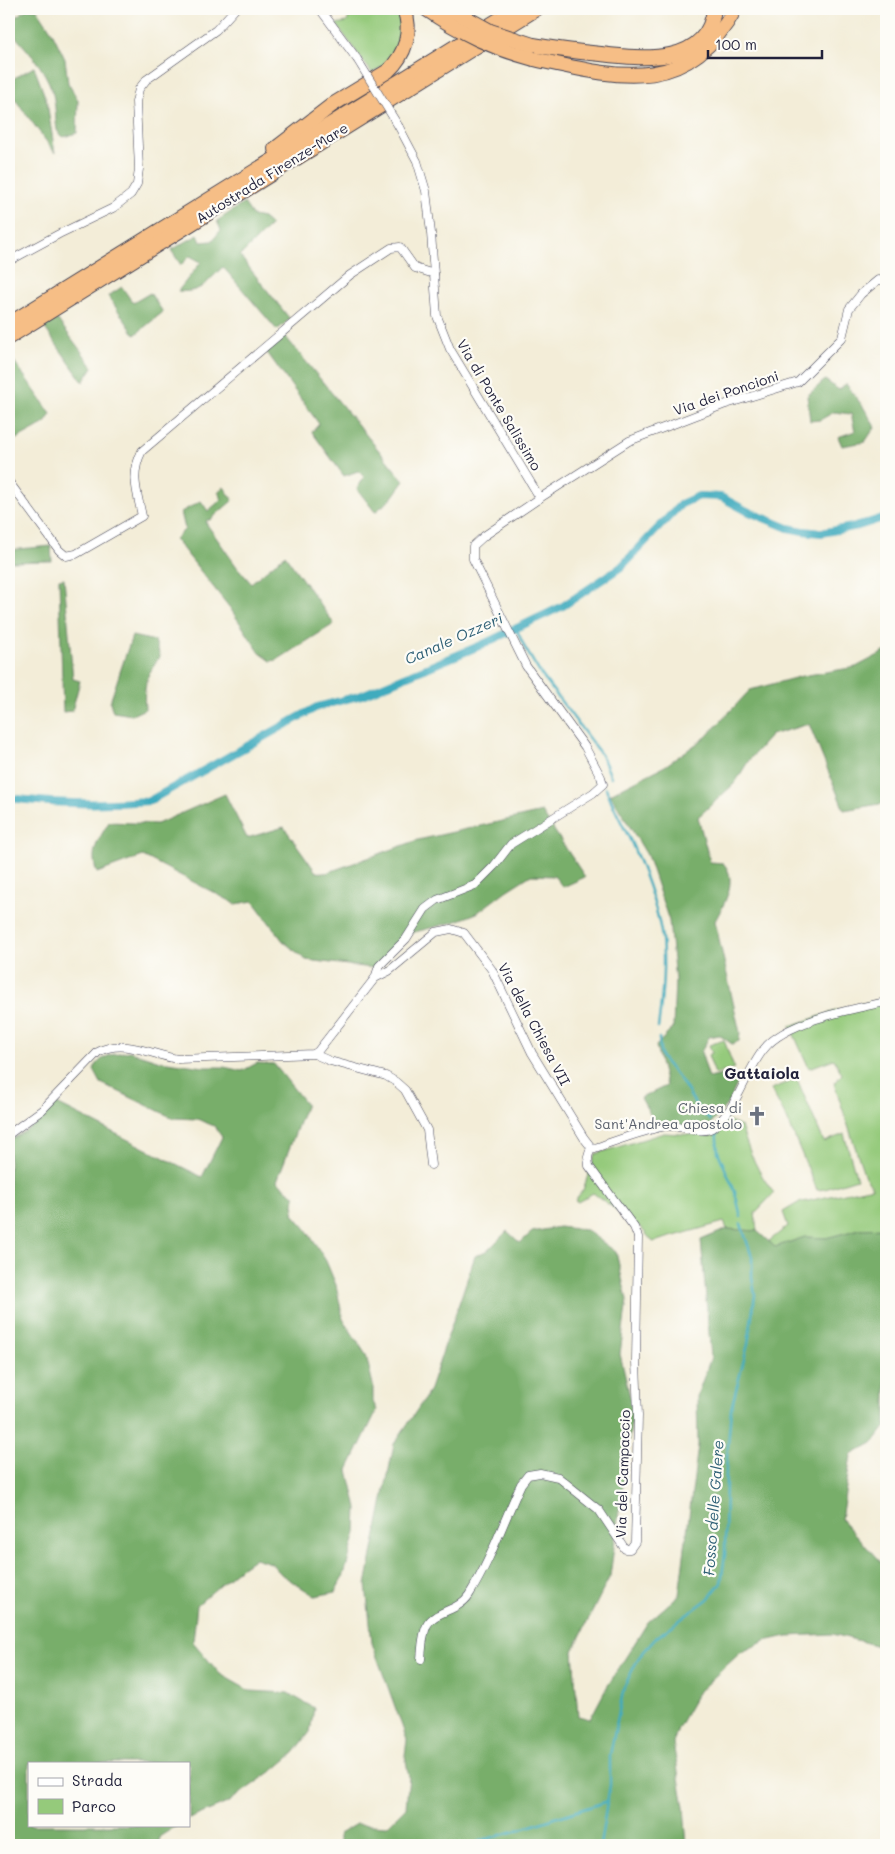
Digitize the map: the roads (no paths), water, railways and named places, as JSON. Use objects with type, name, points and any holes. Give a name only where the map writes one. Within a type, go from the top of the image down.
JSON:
[{"type":"highway","points":[[202,204],[332,105],[396,64],[404,50],[408,36],[404,9]]},
{"type":"highway","points":[[426,9],[477,40],[508,52],[561,50],[624,57],[662,57],[680,52],[698,42],[708,28],[714,9]]},
{"type":"highway","points":[[450,9],[533,52],[615,75],[640,76],[658,73],[689,60],[705,48],[723,29],[735,9]]},
{"type":"highway","name":"Autostrada Firenze-Mare","points":[[9,324],[516,9]]},
{"type":"highway","name":"Autostrada Firenze-Mare","points":[[9,337],[534,10]]},
{"type":"street","points":[[9,261],[113,208],[132,194],[137,184],[139,169],[136,102],[138,89],[146,80],[216,30],[235,9]]},
{"type":"street","name":"Via di Ponte Salissimo","points":[[320,9],[357,58],[399,127],[417,161],[426,191],[437,316],[450,349],[540,498]]},
{"type":"street","points":[[9,482],[59,550],[66,556],[76,554],[142,516],[135,482],[136,464],[142,451],[350,276],[391,248],[400,247],[415,268],[434,274]]},
{"type":"street","name":"Via dei Poncioni","points":[[540,498],[629,441],[723,405],[798,382],[842,338],[848,310],[861,294],[878,280],[886,281]]},
{"type":"street","points":[[314,1054],[375,978],[380,966],[406,939],[425,909],[437,900],[475,885],[494,866],[511,844],[593,793],[603,784],[584,747],[526,666],[473,559],[473,546],[484,536],[540,498]]},
{"type":"street","name":"Via della Chiesa VII","points":[[375,978],[389,971],[436,932],[451,929],[464,933],[492,970],[532,1052],[591,1147]]},
{"type":"street","points":[[591,1147],[595,1148],[670,1126],[710,1129],[726,1115],[759,1056],[771,1041],[828,1015],[886,1002]]},
{"type":"street","points":[[9,1134],[42,1110],[98,1052],[107,1047],[134,1048],[163,1057],[178,1059],[314,1054],[330,1061],[386,1076],[401,1086],[412,1101],[427,1130],[431,1166]]},
{"type":"street","name":"Via del Campaccio","points":[[421,1659],[426,1627],[431,1619],[450,1611],[468,1598],[528,1475],[540,1473],[558,1477],[599,1510],[625,1549],[630,1549],[635,1542],[638,1416],[636,1361],[638,1237],[629,1219],[589,1166],[588,1157],[591,1147]]},
{"type":"waterway","name":"Canale Ozzeri","points":[[9,798],[79,803],[149,801],[317,707],[362,695],[479,646],[563,606],[621,567],[681,504],[699,496],[721,497],[747,511],[788,528],[803,531],[821,533],[858,526],[886,517]]},
{"type":"waterway","name":"Fosso delle Galere","points":[[516,628],[540,673],[602,756],[611,777]]},
{"type":"waterway","name":"Fosso delle Galere","points":[[606,788],[641,866],[654,903],[660,928],[663,972],[658,1028]]},
{"type":"waterway","name":"Fosso delle Galere","points":[[659,1038],[662,1058],[682,1082],[697,1107],[710,1120]]},
{"type":"waterway","name":"Fosso delle Galere","points":[[716,1128],[718,1152],[735,1192],[741,1217]]},
{"type":"waterway","name":"Fosso delle Galere","points":[[600,1845],[610,1785],[610,1755],[624,1687],[639,1657],[657,1637],[708,1599],[721,1583],[725,1554],[726,1469],[731,1409],[748,1344],[755,1295],[752,1278],[752,1257],[741,1224]]},
{"type":"waterway","points":[[472,1845],[608,1801]]},
{"type":"place","name":"Chiesa di Sant'Andrea apostolo","points":[[757,1116]]},
{"type":"district","name":"Gattaiola","points":[[762,1073]]}]
